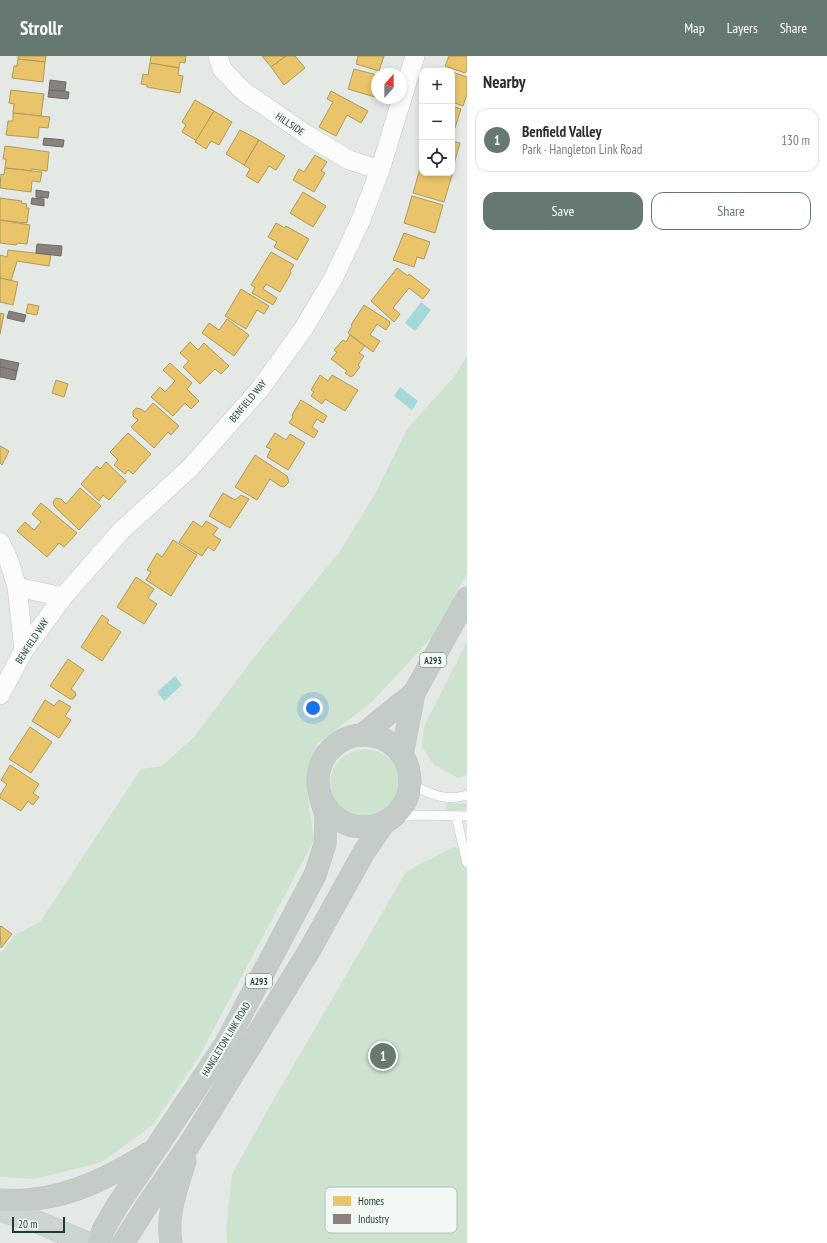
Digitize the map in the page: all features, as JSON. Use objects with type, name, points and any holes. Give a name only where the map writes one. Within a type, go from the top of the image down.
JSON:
[{"type":"highway","name":"A293","points":[[402,755],[414,693],[467,598]]},
{"type":"highway","name":"A293","points":[[362,735],[414,693]]},
{"type":"highway","points":[[362,735],[378,737],[390,742],[402,755],[409,770],[410,784],[407,798],[398,813],[388,820],[368,827],[352,826],[341,822],[329,812],[321,799],[318,788],[318,773],[323,759],[333,746],[346,738],[362,735]]},
{"type":"highway","name":"HANGLETON LINK ROAD","points":[[99,1243],[103,1230],[110,1216],[225,1045],[315,875],[325,844],[326,816],[321,799]]},
{"type":"highway","name":"A293","points":[[123,1243],[191,1142],[309,951],[364,852],[388,820]]},
{"type":"highway","name":"A293","points":[[172,1243],[170,1228],[173,1199],[191,1142]]},
{"type":"highway","name":"A293","points":[[0,1200],[35,1199],[80,1188],[112,1174],[155,1149]]},
{"type":"main road","points":[[0,1210],[40,1223],[87,1243]]},
{"type":"street","name":"HILLSIDE","points":[[218,56],[222,69],[243,91],[307,135],[349,160],[380,170]]},
{"type":"street","name":"BENFIELD WAY","points":[[0,695],[24,650],[63,597],[121,531],[190,468],[260,389],[304,328],[334,277],[360,222],[380,170],[415,56]]},
{"type":"street","points":[[0,542],[9,560],[17,587],[24,650]]},
{"type":"street","points":[[17,587],[63,597]]},
{"type":"lane","points":[[410,784],[437,796],[455,798],[467,795]]},
{"type":"lane","points":[[388,820],[416,815],[467,816]]},
{"type":"lane","points":[[456,816],[467,863]]},
{"type":"green space","points":[[467,356],[467,573],[434,635],[372,702],[318,743],[309,766],[308,797],[314,840],[200,1055],[153,1125],[102,1162],[34,1179],[0,1177],[0,952],[2,952],[15,935],[40,922],[141,769],[162,766],[194,737],[252,660],[340,551],[376,492],[407,429],[454,377]]},
{"type":"green space","points":[[467,642],[467,775],[458,778],[434,765],[422,747],[424,726]]},
{"type":"green space","points":[[365,749],[378,752],[390,759],[397,771],[400,784],[397,797],[390,809],[378,816],[365,819],[352,816],[340,809],[333,797],[330,784],[333,771],[340,759],[352,752]]},
{"type":"green space","points":[[447,803],[467,804],[467,810],[445,811]]},
{"type":"green space","points":[[453,847],[467,850],[467,1243],[227,1243],[226,1230],[232,1174],[406,872]]},
{"type":"water","points":[[421,302],[431,310],[415,331],[405,323]]},
{"type":"water","points":[[400,387],[418,401],[412,410],[394,396]]},
{"type":"water","points":[[175,676],[182,685],[164,701],[157,692]]},
{"type":"building: Homes","points":[[18,56],[46,56],[45,62],[18,59]]},
{"type":"building: Homes","points":[[151,56],[186,56],[185,63],[180,62],[179,68],[150,63]]},
{"type":"building: Homes","points":[[262,56],[286,56],[271,67]]},
{"type":"building: Homes","points":[[286,56],[295,56],[305,68],[284,85],[271,67]]},
{"type":"building: Homes","points":[[358,56],[384,56],[380,68],[371,69],[356,64]]},
{"type":"building: Homes","points":[[449,56],[467,56],[467,71],[465,73],[455,70],[455,68],[445,66]]},
{"type":"building: Homes","points":[[18,59],[45,62],[43,82],[12,78],[14,66],[17,66]]},
{"type":"building: Homes","points":[[150,63],[179,68],[178,75],[183,76],[180,93],[147,87],[147,85],[141,84],[143,74],[148,75]]},
{"type":"building: Homes","points":[[354,69],[371,73],[371,96],[348,89]]},
{"type":"building: Homes","points":[[455,73],[467,77],[467,94],[463,106],[455,103]]},
{"type":"building: Homes","points":[[11,90],[44,94],[41,116],[13,113],[14,104],[9,103]]},
{"type":"building: Homes","points":[[331,91],[368,111],[361,123],[347,115],[336,136],[319,127],[333,102],[327,99]]},
{"type":"building: Homes","points":[[195,100],[214,111],[197,141],[182,132],[186,125],[182,122]]},
{"type":"building: Homes","points":[[455,107],[461,109],[455,128]]},
{"type":"building: Homes","points":[[214,111],[232,122],[219,145],[211,141],[206,149],[195,142]]},
{"type":"building: Homes","points":[[13,113],[50,117],[48,128],[39,127],[38,138],[6,135],[8,121],[13,121]]},
{"type":"building: Homes","points":[[240,130],[259,140],[244,165],[226,154]]},
{"type":"building: Homes","points":[[259,140],[285,156],[276,170],[269,166],[258,183],[246,176],[250,169],[244,165]]},
{"type":"building: Homes","points":[[455,142],[460,143],[455,160]]},
{"type":"building: Homes","points":[[5,146],[49,152],[47,171],[5,168],[6,159],[3,159]]},
{"type":"building: Homes","points":[[315,155],[327,162],[321,171],[325,173],[314,192],[293,180],[299,169],[304,172]]},
{"type":"building: Homes","points":[[5,168],[42,172],[40,182],[32,181],[31,192],[0,188],[1,174],[4,175]]},
{"type":"building: Homes","points":[[419,172],[419,176],[452,176],[444,202],[413,193]]},
{"type":"building: Homes","points":[[303,192],[326,206],[313,227],[290,213]]},
{"type":"building: Homes","points":[[412,196],[443,205],[435,233],[404,223]]},
{"type":"building: Homes","points":[[0,198],[22,201],[21,203],[27,204],[26,208],[29,208],[27,223],[0,220]]},
{"type":"building: Homes","points":[[0,220],[30,225],[27,244],[17,243],[16,245],[0,243]]},
{"type":"building: Homes","points":[[276,223],[285,228],[286,226],[309,239],[297,260],[274,247],[277,242],[268,237]]},
{"type":"building: Homes","points":[[404,233],[430,242],[424,259],[417,257],[414,267],[393,260]]},
{"type":"building: Homes","points":[[8,250],[51,255],[49,266],[17,261],[11,281],[0,278],[0,255],[7,257]]},
{"type":"building: Homes","points":[[271,252],[294,265],[280,292],[266,284],[263,289],[277,298],[273,305],[252,293],[255,287],[251,285]]},
{"type":"building: Homes","points":[[397,268],[408,276],[409,274],[430,290],[423,299],[409,288],[393,308],[400,314],[394,322],[371,301]]},
{"type":"building: Homes","points":[[0,278],[18,282],[13,305],[0,302]]},
{"type":"building: Homes","points":[[241,289],[269,306],[264,314],[257,310],[246,329],[225,316]]},
{"type":"building: Homes","points":[[28,304],[39,306],[37,315],[26,313]]},
{"type":"building: Homes","points":[[364,305],[389,321],[390,324],[386,330],[377,324],[370,335],[380,341],[373,352],[348,333],[352,326],[351,325]]},
{"type":"building: Homes","points":[[0,313],[4,314],[0,334]]},
{"type":"building: Homes","points":[[227,319],[249,335],[234,356],[202,333],[209,323],[219,330]]},
{"type":"building: Homes","points":[[350,335],[365,346],[359,353],[364,356],[358,365],[360,367],[351,377],[345,373],[347,371],[331,359],[337,352],[334,350],[343,340],[346,342]]},
{"type":"building: Homes","points":[[190,342],[198,350],[204,343],[229,366],[221,374],[215,369],[200,384],[183,367],[189,361],[180,353]]},
{"type":"building: Homes","points":[[170,363],[192,383],[187,389],[199,401],[191,409],[185,403],[173,416],[151,397],[160,387],[165,392],[175,381],[163,370]]},
{"type":"building: Homes","points":[[320,375],[328,381],[332,375],[358,390],[345,411],[325,399],[322,404],[311,396],[314,392],[311,390]]},
{"type":"building: Homes","points":[[56,380],[68,384],[64,397],[52,393]]},
{"type":"building: Homes","points":[[301,400],[327,416],[323,423],[317,419],[312,427],[318,431],[314,438],[289,423]]},
{"type":"building: Homes","points":[[153,403],[179,426],[171,435],[168,432],[154,448],[131,427],[138,420],[133,416],[133,411],[136,408],[145,412]]},
{"type":"building: Homes","points":[[128,433],[151,454],[133,474],[128,470],[125,474],[114,465],[118,460],[110,452]]},
{"type":"building: Homes","points":[[275,433],[286,440],[290,434],[305,443],[288,470],[267,457],[271,449],[266,447]]},
{"type":"building: Homes","points":[[0,446],[9,451],[2,465],[0,463]]},
{"type":"building: Homes","points":[[255,455],[287,476],[289,482],[284,487],[270,479],[257,500],[235,487]]},
{"type":"building: Homes","points":[[106,462],[126,481],[109,500],[103,495],[99,501],[81,484],[97,466],[100,469]]},
{"type":"building: Homes","points":[[80,488],[101,506],[79,530],[54,506],[53,502],[56,498],[61,499],[66,504]]},
{"type":"building: Homes","points":[[223,493],[235,500],[241,495],[249,499],[230,528],[209,516]]},
{"type":"building: Homes","points":[[41,503],[77,533],[64,547],[59,543],[47,557],[17,531],[25,522],[34,530],[41,522],[32,514]]},
{"type":"building: Homes","points":[[193,521],[202,527],[206,521],[218,528],[213,535],[221,540],[214,551],[208,547],[202,556],[179,542]]},
{"type":"building: Homes","points":[[173,540],[197,555],[171,596],[146,580],[151,572],[147,570],[157,553],[162,557]]},
{"type":"building: Homes","points":[[136,577],[154,589],[148,598],[157,604],[144,624],[117,607]]},
{"type":"building: Homes","points":[[102,615],[109,620],[107,623],[121,632],[102,661],[81,647]]},
{"type":"building: Homes","points":[[68,659],[84,670],[71,689],[76,695],[73,699],[70,699],[50,686]]},
{"type":"building: Homes","points":[[45,700],[54,706],[59,700],[71,707],[65,716],[71,720],[59,738],[32,721]]},
{"type":"building: Homes","points":[[30,727],[52,742],[31,773],[9,759]]},
{"type":"building: Homes","points":[[10,765],[39,784],[33,793],[39,797],[33,805],[28,801],[21,811],[0,798],[0,795],[7,784],[1,780]]},
{"type":"building: Homes","points":[[1,926],[12,934],[1,948],[0,927]]},
{"type":"building: Industry","points":[[50,80],[66,82],[65,91],[49,90]]},
{"type":"building: Industry","points":[[49,90],[69,92],[68,99],[48,97]]},
{"type":"building: Industry","points":[[44,138],[64,140],[63,147],[43,145]]},
{"type":"building: Industry","points":[[36,190],[49,192],[48,198],[36,197]]},
{"type":"building: Industry","points":[[32,198],[44,199],[44,206],[31,204]]},
{"type":"building: Industry","points":[[37,244],[62,246],[61,256],[36,253]]},
{"type":"building: Industry","points":[[9,311],[26,315],[24,322],[7,318]]},
{"type":"building: Industry","points":[[0,359],[19,363],[17,371],[0,367]]},
{"type":"building: Industry","points":[[0,367],[17,371],[15,380],[0,377]]},
{"type":"place","name":"Benfield Valley","points":[[383,1056]]}]
